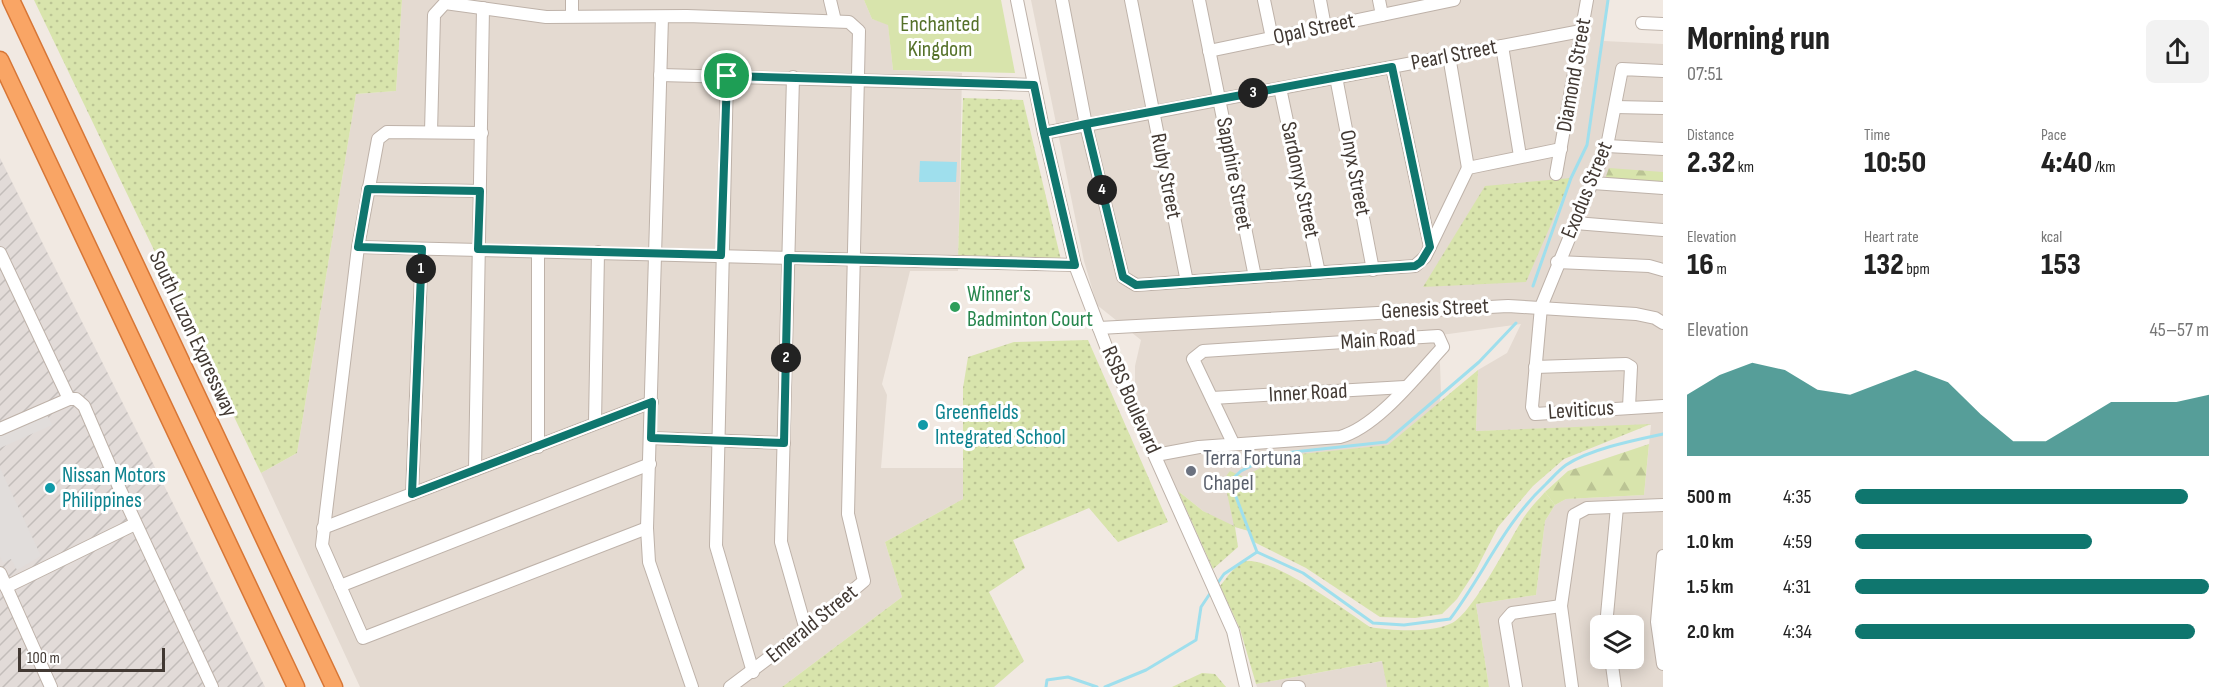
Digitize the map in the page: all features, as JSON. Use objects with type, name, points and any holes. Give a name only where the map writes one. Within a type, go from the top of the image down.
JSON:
[{"type":"highway","name":"South Luzon Expressway","points":[[11,0],[334,687]]},
{"type":"highway","points":[[0,60],[296,687]]},
{"type":"street","points":[[572,0],[572,16]]},
{"type":"street","points":[[830,0],[835,21]]},
{"type":"street","name":"RSBS Boulevard","points":[[1017,0],[1044,133],[1075,265],[1098,328],[1233,631],[1245,687]]},
{"type":"street","points":[[1062,0],[1086,124],[1123,277],[1136,285],[1373,270],[1415,266],[1421,262],[1468,168],[1449,56]]},
{"type":"street","name":"Ruby Street","points":[[1131,0],[1187,282]]},
{"type":"street","name":"Sapphire Street","points":[[1199,0],[1255,277]]},
{"type":"street","points":[[1264,0],[1272,38]]},
{"type":"street","points":[[1320,0],[1325,27]]},
{"type":"street","points":[[1379,0],[1382,15]]},
{"type":"street","name":"Opal Street","points":[[1209,51],[1454,0]]},
{"type":"street","name":"Diamond Street","points":[[1556,174],[1587,0]]},
{"type":"street","points":[[431,132],[434,15],[445,3],[546,17],[662,17],[849,22],[859,31],[854,260]]},
{"type":"street","points":[[476,470],[483,8]]},
{"type":"street","points":[[662,17],[647,528],[650,562],[692,687]]},
{"type":"street","points":[[1642,23],[1663,24]]},
{"type":"street","name":"Pearl Street","points":[[1044,133],[1581,31]]},
{"type":"street","points":[[1502,46],[1520,156]]},
{"type":"street","points":[[1392,67],[1430,247]]},
{"type":"street","name":"Exodus Street","points":[[1540,307],[1607,146],[1622,69],[1663,70]]},
{"type":"street","points":[[660,75],[1034,85]]},
{"type":"street","points":[[727,76],[721,255],[716,546],[753,672]]},
{"type":"street","points":[[793,77],[781,542],[806,630]]},
{"type":"street","name":"Onyx Street","points":[[1336,77],[1373,270]]},
{"type":"street","name":"Sardonyx Street","points":[[1280,88],[1319,273]]},
{"type":"street","points":[[1615,107],[1663,108]]},
{"type":"street","points":[[482,134],[387,132],[378,139],[358,247],[322,545],[363,638],[647,528]]},
{"type":"street","points":[[1607,146],[1663,149]]},
{"type":"street","name":"Diamond Street","points":[[1468,168],[1561,149]]},
{"type":"street","points":[[1593,183],[1663,188]]},
{"type":"street","points":[[368,189],[480,191]]},
{"type":"street","points":[[1575,223],[1650,227],[1663,230]]},
{"type":"street","points":[[358,247],[1075,265]]},
{"type":"street","points":[[412,494],[422,249]]},
{"type":"street","points":[[538,251],[538,447]]},
{"type":"street","points":[[595,423],[598,252]]},
{"type":"street","points":[[0,253],[69,399]]},
{"type":"street","name":"Emerald Street","points":[[730,687],[753,672],[864,581],[848,514],[854,260]]},
{"type":"street","points":[[1557,262],[1649,266],[1663,270]]},
{"type":"street","name":"Genesis Street","points":[[1098,328],[1132,326],[1153,320],[1183,316],[1205,321],[1443,309],[1540,307],[1636,314],[1663,322]]},
{"type":"street","name":"Leviticus","points":[[1540,307],[1532,407],[1536,414],[1663,406]]},
{"type":"street","name":"Main Road","points":[[1156,455],[1233,443],[1340,437],[1352,434],[1405,387],[1443,347],[1438,336],[1203,351],[1193,360],[1233,443]]},
{"type":"street","points":[[1535,367],[1626,364],[1631,368],[1629,407]]},
{"type":"street","name":"Inner Road","points":[[1212,398],[1405,387]]},
{"type":"street","points":[[0,429],[69,399],[76,399],[84,406],[135,524],[212,687]]},
{"type":"street","points":[[323,528],[652,402]]},
{"type":"street","points":[[651,438],[784,443]]},
{"type":"street","points":[[340,586],[650,464]]},
{"type":"street","points":[[1572,687],[1561,606],[1572,520],[1577,511],[1663,505]]},
{"type":"street","points":[[1607,615],[1617,507]]},
{"type":"street","points":[[6,587],[135,524]]},
{"type":"street","points":[[1663,556],[1657,622],[1663,664]]},
{"type":"street","points":[[0,573],[51,687]]},
{"type":"street","points":[[1515,687],[1505,621],[1507,616],[1512,613],[1561,606]]},
{"type":"street","points":[[1613,669],[1615,687]]},
{"type":"street","points":[[1288,687],[1299,687]]},
{"type":"shaded area","points":[[402,0],[864,0],[872,19],[888,24],[893,70],[962,73],[958,271],[910,271],[882,384],[887,395],[881,468],[963,468],[963,499],[885,542],[902,597],[782,687],[360,687],[261,473],[297,453],[356,94],[396,91]]},
{"type":"shaded area","points":[[1031,0],[1608,0],[1604,41],[1663,44],[1663,687],[1489,687],[1476,604],[1536,595],[1545,521],[1555,505],[1566,499],[1644,495],[1651,425],[1476,431],[1478,370],[1507,353],[1521,324],[1434,336],[1440,364],[1441,393],[1437,421],[1256,533],[1228,525],[1203,511],[1178,491],[1161,470],[1139,420],[1135,393],[1135,366],[1141,340],[1097,305],[1084,261]]},
{"type":"shaded area","name":"Nissan Motors Philippines","points":[[0,158],[265,687],[0,687]]},
{"type":"shaded area","points":[[47,415],[52,425],[0,448],[0,437]]},
{"type":"shaded area","points":[[0,468],[41,556],[17,570],[11,559],[3,563],[0,556]]},
{"type":"shaded area","points":[[1383,661],[1387,687],[1257,687],[1256,684]]},
{"type":"green space","points":[[34,0],[402,0],[396,91],[356,94],[297,453],[261,473]]},
{"type":"green space","name":"Enchanted Kingdom","points":[[864,0],[1001,0],[1015,73],[893,70],[888,25],[872,19]]},
{"type":"green space","points":[[963,98],[1023,100],[1061,260],[958,258]]},
{"type":"green space","points":[[1609,168],[1663,172],[1663,185],[1605,179]]},
{"type":"green space","points":[[1571,178],[1526,282],[1423,287],[1485,186]]},
{"type":"green space","points":[[1088,340],[1168,522],[1118,542],[1089,508],[1013,540],[1025,568],[989,592],[1024,661],[994,687],[782,687],[902,597],[885,542],[963,499],[963,388],[968,357],[1014,342]]},
{"type":"green space","points":[[1478,370],[1476,431],[1651,424],[1564,459],[1533,486],[1498,527],[1476,570],[1457,599],[1442,614],[1415,618],[1380,617],[1306,568],[1252,541],[1249,531],[1235,527],[1238,547],[1213,569],[1178,491],[1203,511],[1234,526],[1224,479],[1230,471],[1244,477],[1282,456],[1388,445]]},
{"type":"green space","points":[[1649,444],[1644,495],[1566,499],[1555,505],[1545,492],[1568,471]]},
{"type":"green space","points":[[1545,492],[1555,505],[1545,521],[1536,595],[1476,604],[1489,687],[1387,687],[1382,661],[1256,684],[1240,629],[1220,586],[1243,562],[1270,566],[1288,574],[1370,627],[1412,630],[1444,626],[1461,616],[1470,605],[1524,517]]},
{"type":"green space","points":[[1202,673],[1215,674],[1226,687],[1172,687]]},
{"type":"water","points":[[920,161],[957,162],[956,182],[919,182]]},
{"type":"waterway","points":[[1533,286],[1571,178],[1587,145],[1608,0]]},
{"type":"waterway","points":[[1257,552],[1230,481],[1241,471],[1275,454],[1386,442],[1479,362],[1516,323]]},
{"type":"waterway","points":[[1217,584],[1224,574],[1257,552],[1303,573],[1373,623],[1404,625],[1450,619],[1518,515],[1561,469],[1587,454],[1663,434]]},
{"type":"waterway","points":[[1105,687],[1146,670],[1196,640],[1201,607],[1211,592]]},
{"type":"waterway","points":[[1046,687],[1047,680],[1068,677],[1097,687]]},
{"type":"place","name":"Winner's Badminton Court","points":[[955,307]]},
{"type":"place","name":"Greenfields Integrated School","points":[[923,425]]},
{"type":"place","name":"Terra Fortuna Chapel","points":[[1191,471]]},
{"type":"place","name":"Nissan Motors Philippines","points":[[50,488]]},
{"type":"route","points":[[727,76],[721,255],[478,249],[480,191],[368,189],[358,247],[422,249],[412,494],[652,402],[651,438],[784,443],[788,258],[1075,265],[1062,218],[1044,133],[1062,129],[1086,124],[1392,67],[1430,247],[1425,257],[1415,266],[1136,285],[1123,277],[1086,124],[1044,133],[1034,85],[727,76]]}]
